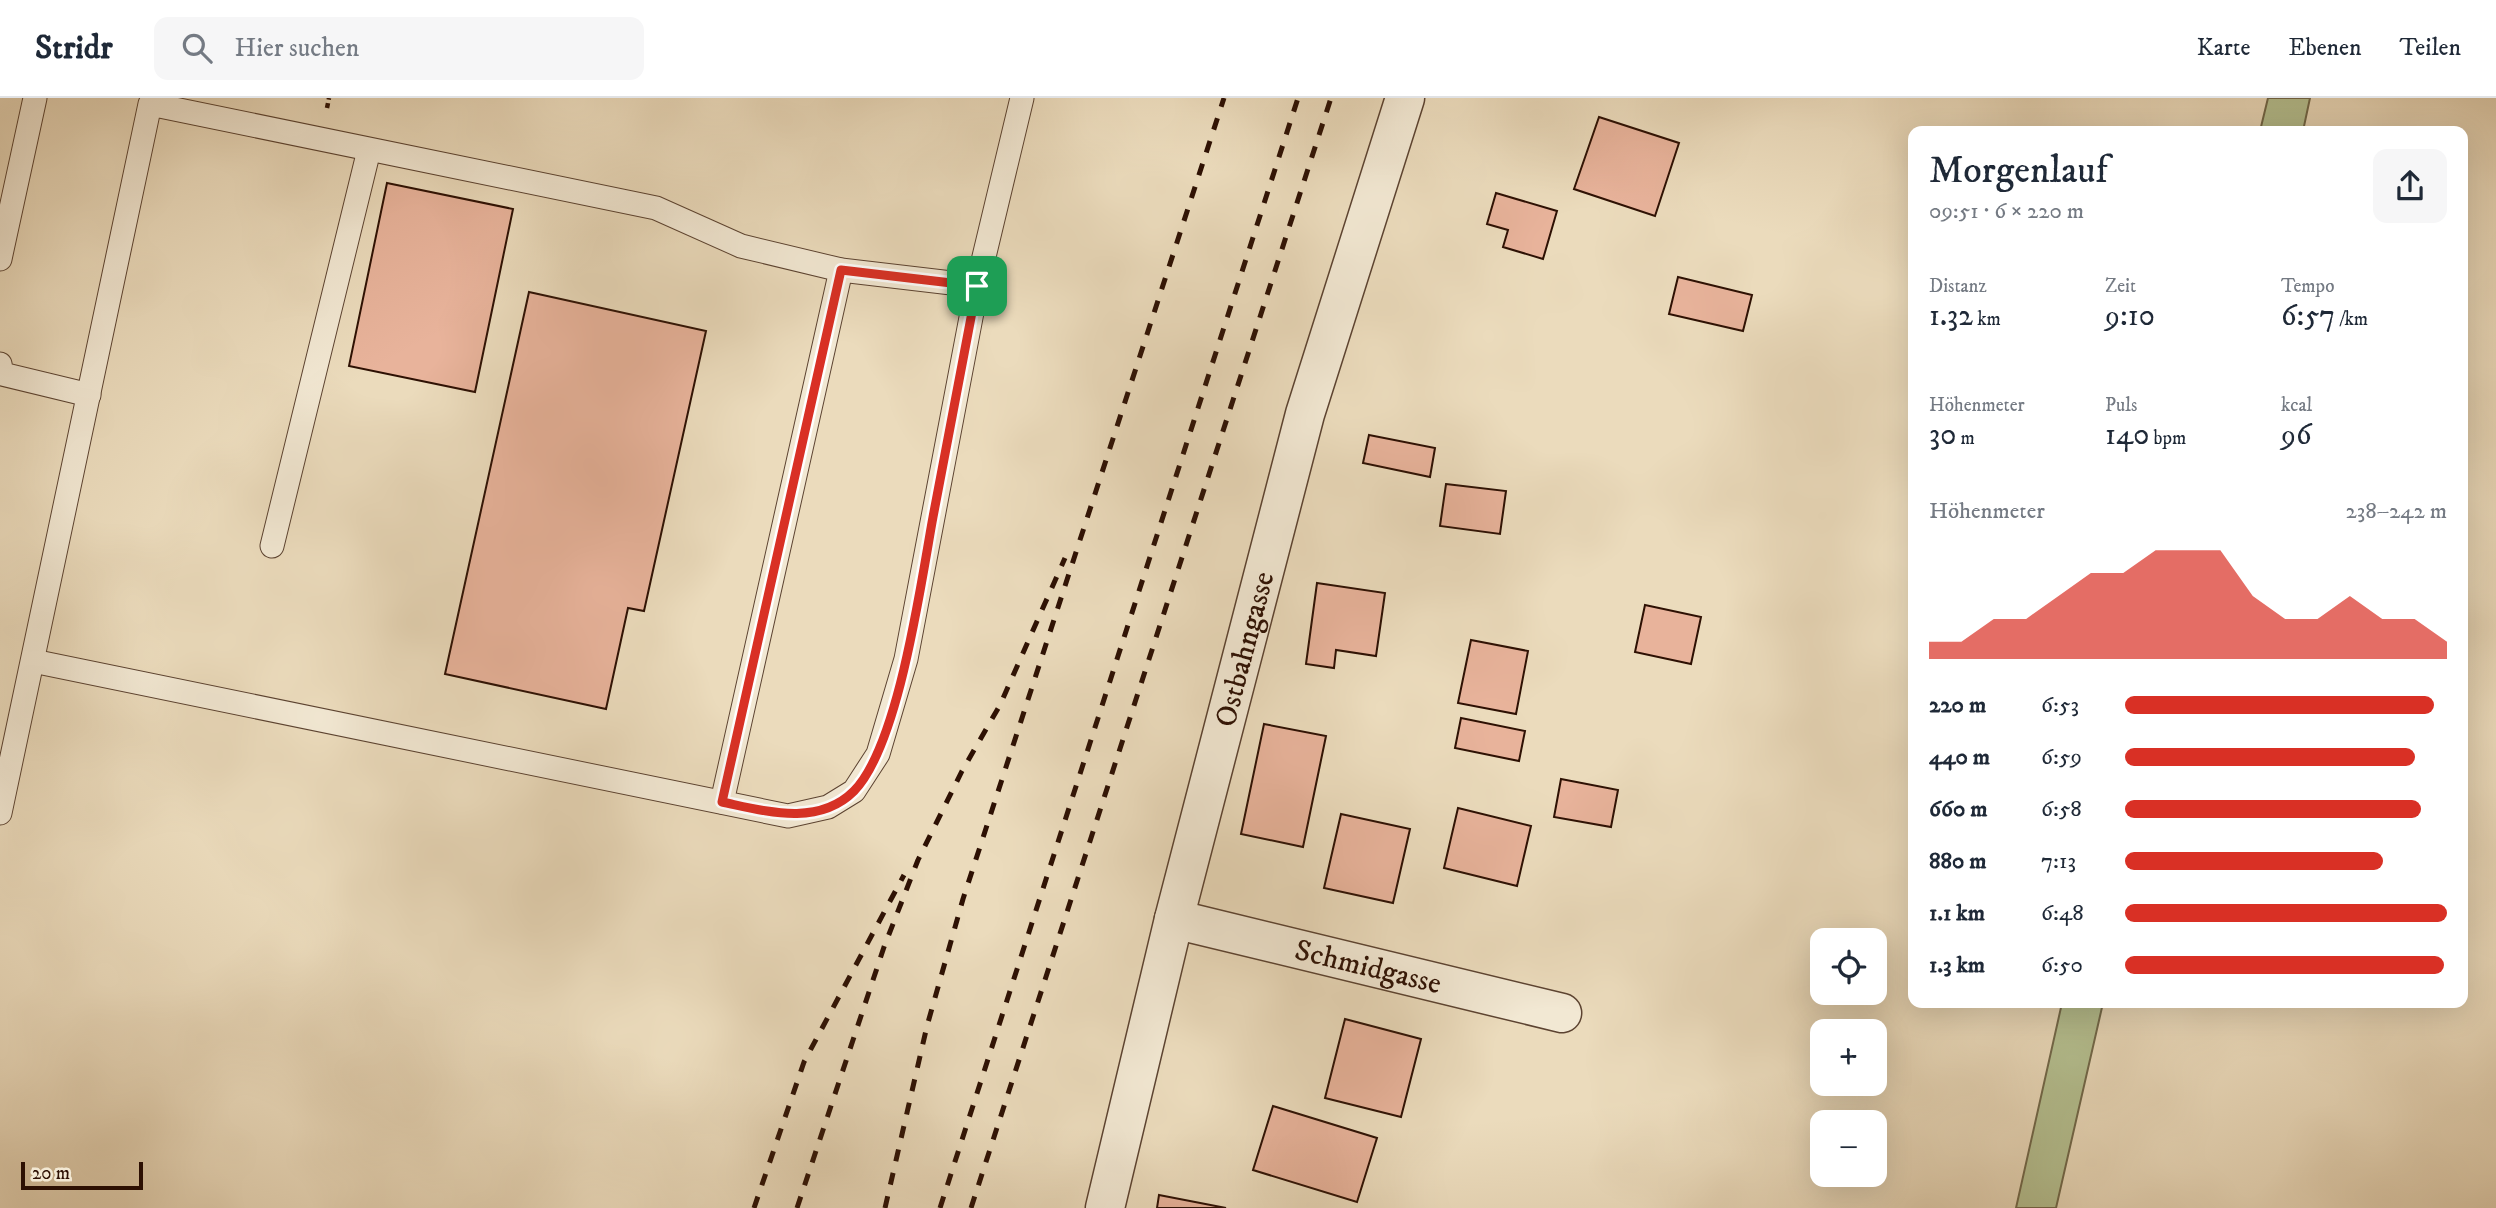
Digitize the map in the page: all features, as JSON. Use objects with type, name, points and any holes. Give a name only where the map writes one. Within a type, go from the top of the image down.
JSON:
[{"type":"street","name":"Ostbahngasse","points":[[1105,1208],[1174,919],[1305,414],[1405,98]]},
{"type":"street","name":"Schmidgasse","points":[[1174,919],[1562,1013]]},
{"type":"lane","points":[[0,259],[36,98]]},
{"type":"lane","points":[[33,661],[788,816],[828,807],[854,791],[878,754],[906,659],[977,286],[1022,98]]},
{"type":"lane","points":[[0,813],[150,104],[656,208],[741,246],[841,270],[977,286]]},
{"type":"lane","points":[[272,546],[369,150]]},
{"type":"lane","points":[[722,802],[841,270]]},
{"type":"lane","points":[[0,364],[2,374],[89,394]]},
{"type":"green space","points":[[2268,98],[2310,98],[2304,126],[2261,126]]},
{"type":"green space","points":[[2061,1008],[2102,1008],[2056,1208],[2016,1208]]},
{"type":"building","points":[[1599,117],[1679,143],[1655,216],[1574,189]]},
{"type":"building","points":[[387,183],[513,209],[475,392],[349,366]]},
{"type":"building","points":[[1496,193],[1557,211],[1543,259],[1503,247],[1508,230],[1487,224]]},
{"type":"building","points":[[1678,277],[1752,295],[1743,331],[1669,314]]},
{"type":"building","points":[[529,292],[706,331],[644,611],[628,608],[606,709],[445,674]]},
{"type":"building","points":[[1369,435],[1435,448],[1430,477],[1363,463]]},
{"type":"building","points":[[1446,484],[1506,491],[1500,534],[1440,526]]},
{"type":"building","points":[[1317,583],[1385,593],[1376,656],[1336,650],[1334,668],[1306,664]]},
{"type":"building","points":[[1645,605],[1701,617],[1691,664],[1635,652]]},
{"type":"building","points":[[1471,640],[1528,651],[1516,714],[1458,703]]},
{"type":"building","points":[[1461,718],[1525,731],[1519,761],[1455,748]]},
{"type":"building","points":[[1264,724],[1326,736],[1303,847],[1241,834]]},
{"type":"building","points":[[1561,779],[1618,790],[1611,827],[1554,817]]},
{"type":"building","points":[[1458,808],[1531,826],[1517,886],[1444,868]]},
{"type":"building","points":[[1341,814],[1410,829],[1393,903],[1324,888]]},
{"type":"building","points":[[1345,1019],[1421,1039],[1401,1117],[1325,1098]]},
{"type":"building","points":[[1273,1106],[1377,1138],[1357,1202],[1253,1170]]},
{"type":"building","points":[[1159,1195],[1226,1208],[1157,1208]]},
{"type":"railway","points":[[885,1208],[927,1026],[963,899],[1224,98]]},
{"type":"railway","points":[[940,1208],[1298,98]]},
{"type":"railway","points":[[971,1208],[1331,98]]},
{"type":"railway","points":[[797,1208],[884,947],[918,860],[962,771],[1000,705],[1065,558]]},
{"type":"railway","points":[[754,1208],[804,1062],[904,875]]},
{"type":"route","points":[[841,270],[977,286],[906,659],[878,754],[854,791],[828,807],[788,816],[722,802],[841,270]]}]
